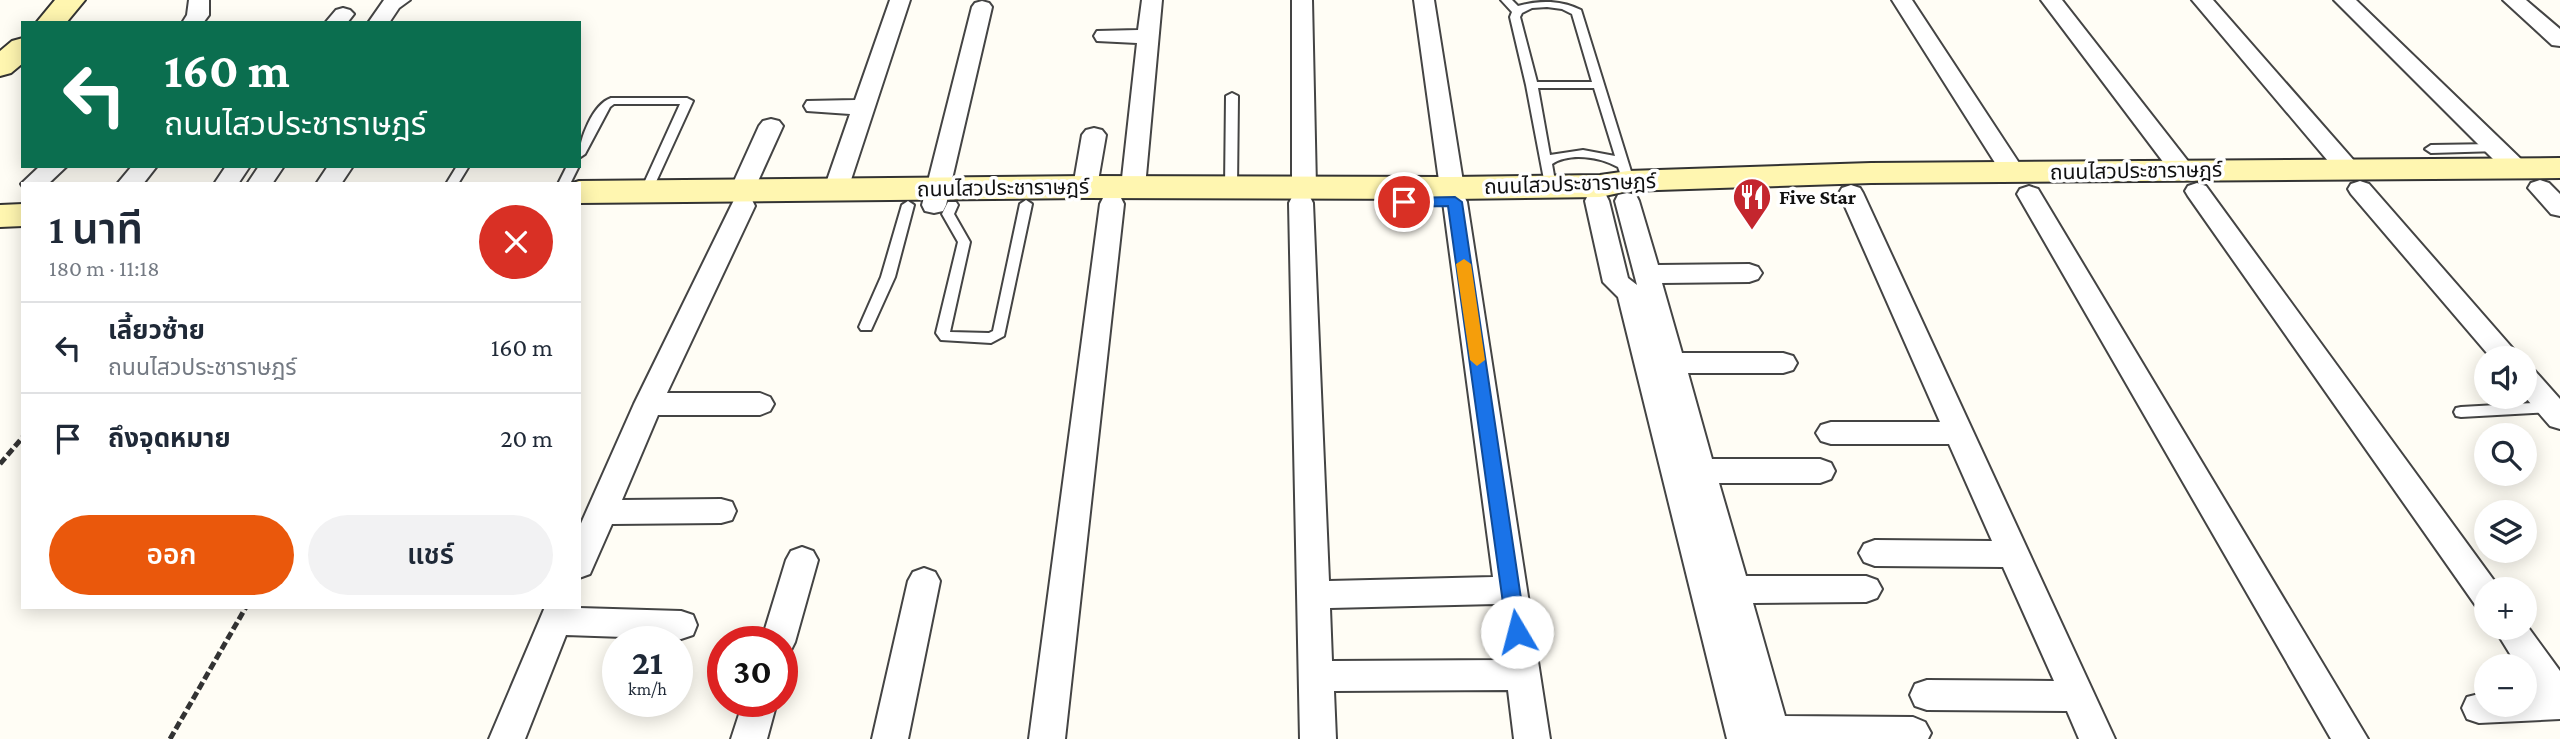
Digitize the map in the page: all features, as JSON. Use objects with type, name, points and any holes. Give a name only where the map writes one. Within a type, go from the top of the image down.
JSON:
[{"type":"main road","points":[[52,21],[71,0]]},
{"type":"main road","name":"ถนนไสวประชาราษฎร์","points":[[1453,195],[1548,175],[1600,187],[2189,181],[2357,176],[2538,178]]},
{"type":"main road","name":"ถนนไสวประชาราษฎร์","points":[[581,192],[646,191],[742,198],[1026,204],[1110,192],[1453,195],[1619,187],[1851,192],[2021,183]]},
{"type":"main road","name":"ถนนไสวประชาราษฎร์","points":[[581,207],[742,198],[836,189],[933,201],[1231,188],[1303,195]]},
{"type":"street","points":[[194,21],[198,15],[199,0]]},
{"type":"street","points":[[380,21],[392,4],[400,0]]},
{"type":"street","points":[[836,189],[900,0]]},
{"type":"street","points":[[1047,739],[1110,192],[1152,0]]},
{"type":"street","points":[[1302,0],[1303,195],[1318,739]]},
{"type":"street","points":[[1424,0],[1532,739]]},
{"type":"street","points":[[1902,0],[2021,183],[2350,739]]},
{"type":"street","points":[[2051,0],[2189,181],[2474,578]]},
{"type":"street","points":[[2202,0],[2357,176],[2497,346]]},
{"type":"street","points":[[2344,0],[2538,178]]},
{"type":"street","points":[[2513,0],[2560,40]]},
{"type":"street","points":[[933,201],[982,7]]},
{"type":"street","points":[[1105,36],[1146,37]]},
{"type":"street","points":[[2295,83],[2357,176]]},
{"type":"street","points":[[815,106],[864,107]]},
{"type":"street","points":[[581,560],[742,198],[771,126]]},
{"type":"street","points":[[1094,135],[1110,192]]},
{"type":"street","points":[[37,182],[53,168]]},
{"type":"street","points":[[131,182],[143,168]]},
{"type":"street","points":[[1619,187],[1688,471],[1759,735],[1913,733]]},
{"type":"street","points":[[1851,192],[2097,739]]},
{"type":"street","points":[[1643,287],[1749,272]]},
{"type":"street","points":[[1643,287],[1671,363],[1688,471]]},
{"type":"street","points":[[1671,363],[1783,363]]},
{"type":"street","points":[[2537,392],[2555,413]]},
{"type":"street","points":[[649,404],[760,404]]},
{"type":"street","points":[[1830,433],[1958,433]]},
{"type":"street","points":[[1688,471],[1821,471]]},
{"type":"street","points":[[602,512],[721,510]]},
{"type":"street","points":[[1875,553],[2013,554]]},
{"type":"street","points":[[783,626],[802,560]]},
{"type":"street","points":[[890,739],[924,581]]},
{"type":"street","points":[[1720,590],[1866,589]]},
{"type":"street","points":[[1314,595],[1510,590]]},
{"type":"street","points":[[507,739],[558,614],[681,625]]},
{"type":"street","points":[[2519,640],[2560,698]]},
{"type":"street","points":[[1315,676],[1523,675]]},
{"type":"street","points":[[1927,695],[2077,696]]},
{"type":"street","points":[[2537,705],[2560,704]]},
{"type":"street","points":[[749,739],[756,717]]},
{"type":"lane","points":[[1506,0],[1517,10]]},
{"type":"lane","points":[[1548,175],[1532,85],[1515,17],[1517,10],[1525,5],[1564,5],[1573,9],[1578,16],[1599,85],[1619,187]]},
{"type":"lane","points":[[1532,85],[1599,85]]},
{"type":"lane","points":[[1231,188],[1232,96]]},
{"type":"lane","points":[[581,150],[605,105],[611,101],[687,101],[646,191]]},
{"type":"lane","points":[[2431,149],[2538,178]]},
{"type":"lane","points":[[866,327],[888,277],[933,201],[948,214],[964,242],[943,333],[946,337],[991,338],[999,333],[1026,204]]},
{"type":"lane","points":[[2461,412],[2555,413]]},
{"type":"path","points":[[0,464],[21,439]]},
{"type":"path","points":[[170,739],[245,609]]},
{"type":"slow traffic","points":[[1464,264],[1477,360]]},
{"type":"place","name":"Five Star","points":[[1752,231]]},
{"type":"route","points":[[1404,202],[1455,202],[1517,632]]}]
